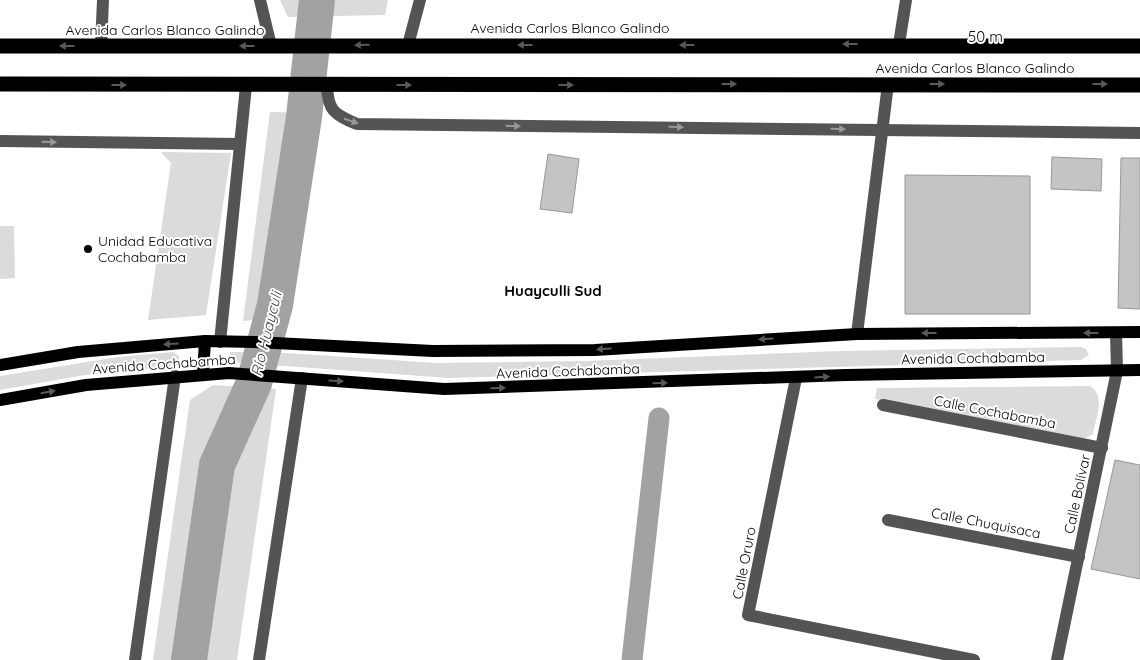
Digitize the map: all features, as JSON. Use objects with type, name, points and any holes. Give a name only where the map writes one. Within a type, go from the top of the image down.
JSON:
[{"type":"highway","name":"Avenida Carlos Blanco Galindo","points":[[0,46],[899,44],[1140,46]]},
{"type":"highway","name":"Avenida Carlos Blanco Galindo","points":[[0,84],[246,86],[1140,85]]},
{"type":"main road","name":"Avenida Cochabamba","points":[[0,365],[78,352],[205,341],[433,351],[595,350],[857,334],[1140,332]]},
{"type":"main road","points":[[203,374],[205,341]]},
{"type":"main road","name":"Avenida Cochabamba","points":[[0,400],[86,385],[203,374],[250,374],[444,389],[855,375],[1140,370]]},
{"type":"street","points":[[101,46],[103,0]]},
{"type":"street","points":[[260,0],[272,46]]},
{"type":"street","points":[[408,45],[420,0]]},
{"type":"street","points":[[899,44],[906,0]]},
{"type":"street","points":[[857,334],[888,84]]},
{"type":"street","points":[[324,85],[328,103],[338,116],[357,124],[1140,133]]},
{"type":"street","points":[[220,342],[246,86]]},
{"type":"street","points":[[0,141],[240,144]]},
{"type":"street","name":"Calle Bolívar","points":[[1057,660],[1117,371],[1116,333]]},
{"type":"street","points":[[135,660],[175,376]]},
{"type":"street","points":[[259,660],[302,378]]},
{"type":"street","name":"Calle Oruro","points":[[796,378],[748,615],[974,660]]},
{"type":"street","name":"Calle Cochabamba","points":[[883,405],[1102,448]]},
{"type":"street","name":"Calle Chuquisaca","points":[[888,520],[1079,556]]},
{"type":"shaded area","points":[[280,0],[388,0],[385,15],[288,17]]},
{"type":"shaded area","points":[[270,112],[322,113],[285,317],[243,321]]},
{"type":"shaded area","points":[[161,152],[231,153],[206,315],[148,320],[171,163]]},
{"type":"shaded area","points":[[0,226],[14,226],[15,278],[0,279]]},
{"type":"shaded area","points":[[1081,347],[1086,349],[1089,355],[1081,360],[449,378],[231,362],[230,352],[271,352],[437,363],[586,361],[840,351]]},
{"type":"shaded area","points":[[173,352],[179,356],[179,366],[85,375],[0,390],[0,376],[118,357]]},
{"type":"shaded area","points":[[213,385],[276,389],[237,660],[153,660],[190,400]]},
{"type":"shaded area","points":[[1090,386],[1098,395],[1099,408],[1093,434],[1084,439],[875,399],[877,388]]},
{"type":"building","points":[[548,154],[579,159],[572,213],[540,209]]},
{"type":"building","points":[[1052,157],[1102,159],[1101,191],[1051,189]]},
{"type":"building","points":[[1121,158],[1140,158],[1140,309],[1118,308]]},
{"type":"building","points":[[905,175],[1030,176],[1030,314],[905,314]]},
{"type":"building","points":[[1115,460],[1140,465],[1140,579],[1091,569]]},
{"type":"waterway","name":"Río Huayculi","points":[[189,660],[217,465],[254,383],[275,305],[304,117],[317,0]]},
{"type":"waterway","points":[[632,660],[659,418]]},
{"type":"place","name":"Unidad Educativa Cochabamba","points":[[88,249]]},
{"type":"district","name":"Huayculli Sud","points":[[553,290]]}]
